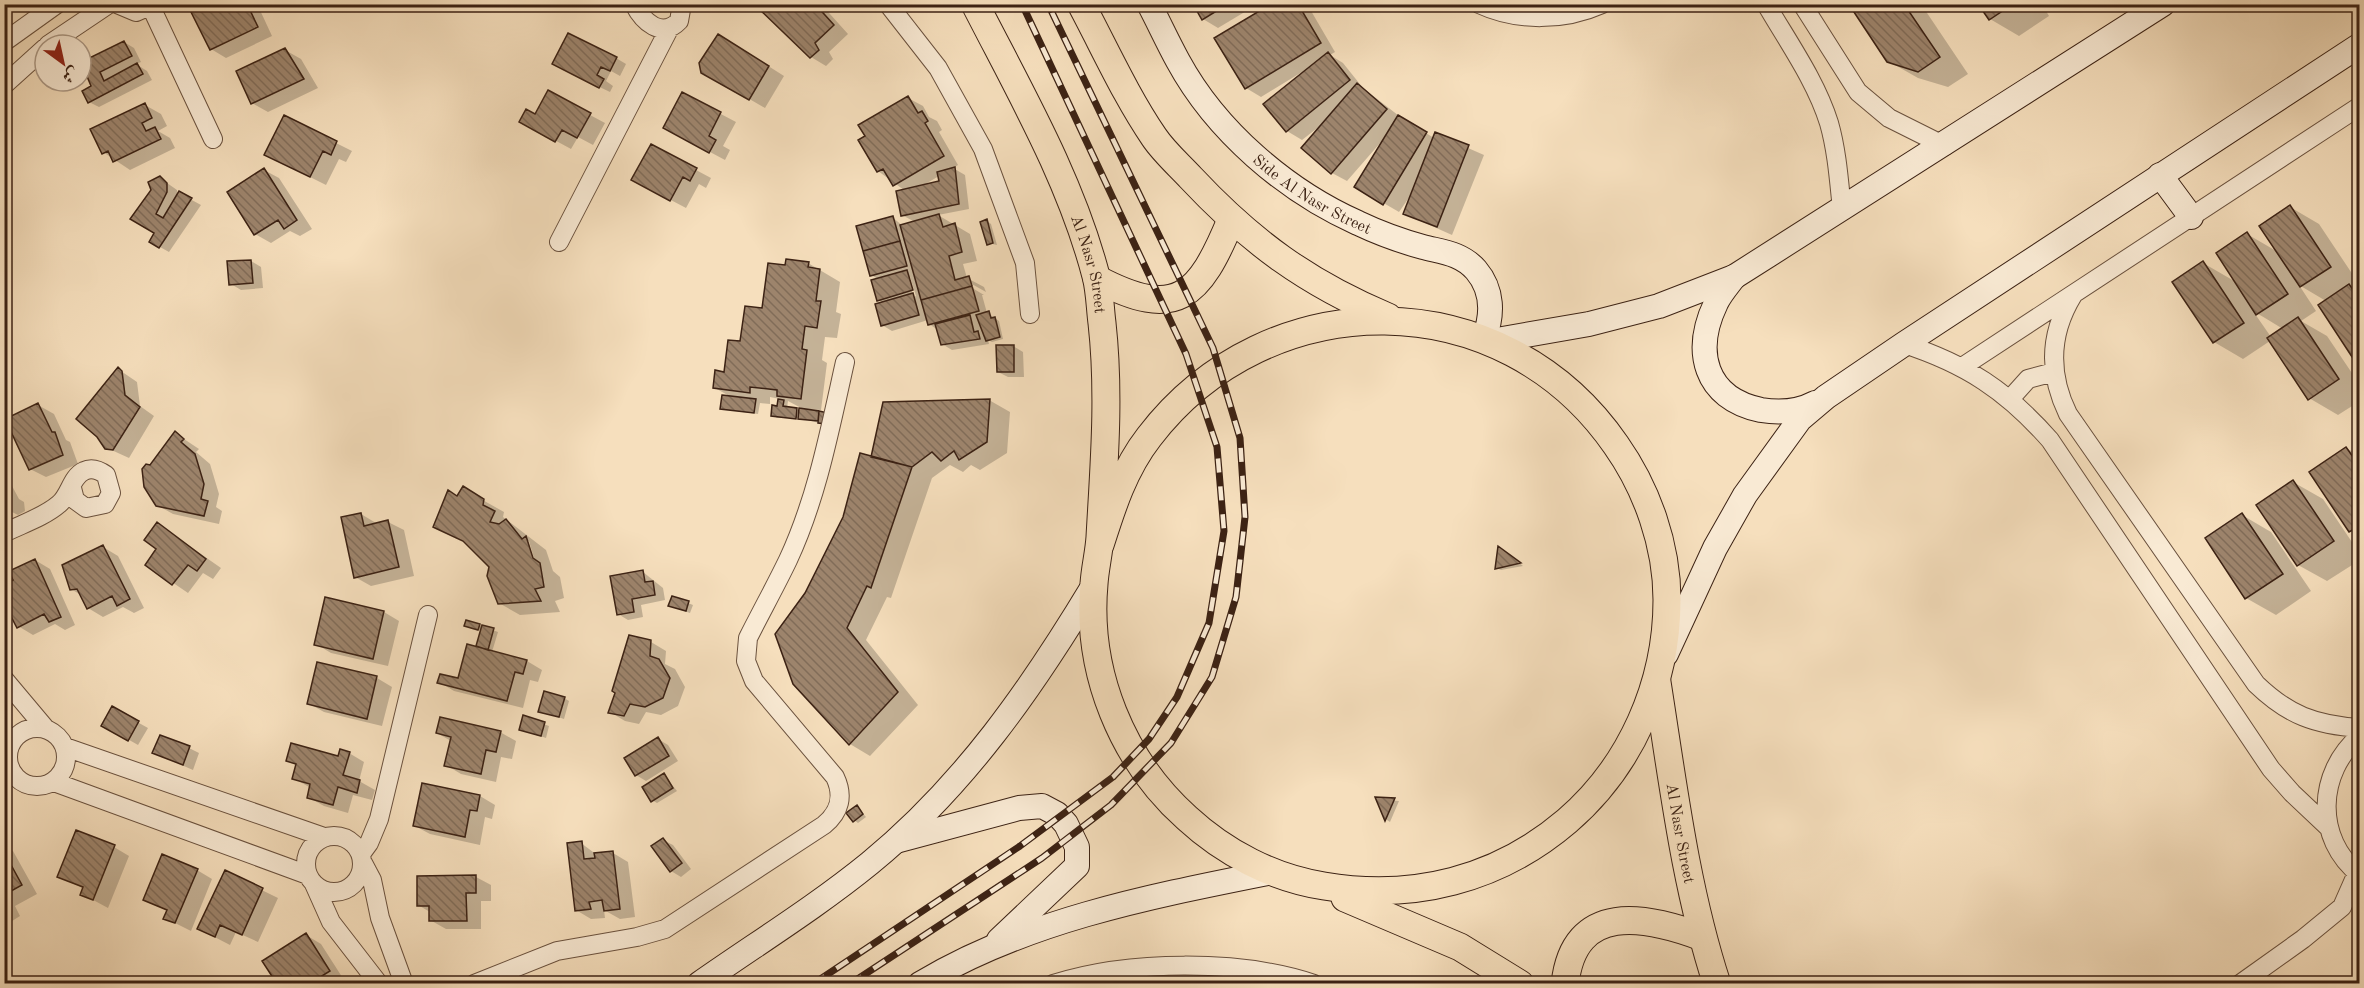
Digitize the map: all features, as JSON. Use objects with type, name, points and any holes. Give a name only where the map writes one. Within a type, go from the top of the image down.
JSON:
[{"type":"main road","name":"Al Nasr Street","points":[[975,4],[1070,198],[1097,279],[1106,362],[1107,423],[1100,545]]},
{"type":"main road","points":[[1082,4],[1128,95],[1155,139],[1231,220],[1284,261],[1345,299],[1395,320]]},
{"type":"main road","points":[[1097,279],[1125,294],[1143,299],[1163,301],[1185,292],[1199,284],[1231,220]]},
{"type":"main road","points":[[1310,884],[1359,892],[1408,891],[1457,882],[1503,864],[1545,840],[1583,807],[1615,770],[1640,727],[1659,672],[1667,598],[1666,588],[1658,533],[1634,472],[1597,418],[1549,373],[1487,340],[1440,326],[1395,320],[1337,323],[1281,337],[1230,362],[1184,397],[1146,440],[1118,490],[1100,545],[1094,585],[1093,625],[1099,665],[1107,694],[1125,740],[1147,774],[1173,805],[1202,832],[1236,855],[1272,872],[1310,884],[1393,917],[1460,947],[1521,984]]},
{"type":"main road","name":"Al Nasr Street","points":[[1659,672],[1685,855],[1702,937],[1717,984]]},
{"type":"main road","points":[[1565,984],[1567,966],[1576,947],[1592,931],[1611,921],[1633,918],[1676,927],[1702,937]]},
{"type":"street","points":[[4,42],[57,4]]},
{"type":"street","points":[[66,33],[109,4]]},
{"type":"street","points":[[117,4],[136,12],[152,6],[213,139]]},
{"type":"street","points":[[634,4],[649,24],[655,28],[669,29]]},
{"type":"street","points":[[888,4],[938,68],[982,149],[1025,263],[1030,314]]},
{"type":"street","name":"Side Al Nasr Street","points":[[1149,4],[1194,86],[1216,114],[1267,165],[1305,194],[1358,223],[1402,240],[1456,255],[1475,269],[1487,290],[1490,302],[1491,314],[1487,340]]},
{"type":"street","points":[[1479,4],[1520,16],[1553,18],[1586,11],[1602,4]]},
{"type":"street","points":[[1766,4],[1811,82],[1828,122],[1835,147],[1842,210]]},
{"type":"street","points":[[1802,4],[1846,75],[1864,97],[1889,118],[1945,146]]},
{"type":"street","points":[[1487,340],[1589,324],[1659,306],[1734,277],[1945,146],[2163,4]]},
{"type":"street","points":[[559,242],[669,29],[679,21],[684,5]]},
{"type":"street","points":[[1659,672],[1714,548],[1745,495],[1800,419],[1826,397],[1904,344],[2360,45]]},
{"type":"street","points":[[4,85],[33,59]]},
{"type":"street","points":[[1962,367],[2360,106]]},
{"type":"street","points":[[2160,175],[2191,217]]},
{"type":"street","points":[[1734,277],[1716,302],[1706,331],[1708,375],[1719,388],[1752,408],[1790,411],[1809,406],[1826,397]]},
{"type":"street","points":[[2073,294],[2057,327],[2053,345],[2054,372],[2060,398],[2068,414],[2256,684],[2287,711],[2319,723],[2360,728]]},
{"type":"street","points":[[1904,344],[1962,367],[2010,399],[2050,440],[2271,769],[2292,793],[2328,826]]},
{"type":"street","points":[[474,984],[556,951],[637,937],[665,929],[824,825],[837,811],[841,794],[835,777],[754,681],[746,661],[745,649],[748,638],[788,559],[808,505],[823,460],[845,362]]},
{"type":"street","points":[[2010,399],[2028,379],[2054,372]]},
{"type":"street","points":[[4,533],[51,510],[63,500],[82,472],[94,469],[106,475],[111,486],[109,499],[99,507],[51,510]]},
{"type":"street","points":[[72,488],[75,500],[86,508]]},
{"type":"street","points":[[699,984],[823,898],[893,842],[953,783],[991,739],[1026,692],[1094,585]]},
{"type":"street","points":[[54,782],[311,879],[334,892],[345,890],[361,874],[362,858],[379,819],[428,615]]},
{"type":"street","points":[[4,679],[46,729],[58,736],[65,747],[65,766],[54,782],[42,786],[29,786],[11,782],[8,760],[9,733],[24,732],[34,728],[46,729]]},
{"type":"street","points":[[2240,984],[2304,939],[2342,907],[2358,874],[2344,860],[2328,826],[2326,794],[2330,778],[2346,749],[2360,736]]},
{"type":"street","points":[[65,747],[324,837]]},
{"type":"street","points":[[893,842],[1019,808],[1041,806],[1057,814],[1077,847],[1077,866],[995,944]]},
{"type":"street","points":[[379,984],[331,922],[311,879],[306,864],[308,852],[324,837],[335,835],[355,844],[372,880],[380,918],[404,984]]},
{"type":"street","points":[[920,984],[995,944],[1124,904],[1272,872]]},
{"type":"street","points":[[1053,984],[1125,970],[1191,967],[1256,971],[1311,983]]},
{"type":"building","points":[[201,4],[247,4],[258,27],[210,50],[190,10]]},
{"type":"building","points":[[760,4],[815,4],[834,25],[815,43],[819,50],[810,58],[757,7]]},
{"type":"building","points":[[1193,4],[1228,4],[1202,20]]},
{"type":"building","points":[[1271,4],[1298,4],[1321,43],[1245,89],[1214,38]]},
{"type":"building","points":[[1852,4],[1904,4],[1940,57],[1918,72],[1887,62],[1850,6]]},
{"type":"building","points":[[1978,4],[2013,4],[1989,20]]},
{"type":"building","points":[[568,33],[617,57],[610,71],[601,67],[597,75],[604,79],[599,88],[552,64]]},
{"type":"building","points":[[718,34],[769,66],[749,100],[701,73],[699,63]]},
{"type":"building","points":[[124,41],[132,56],[100,72],[104,81],[137,63],[143,74],[88,103],[83,93],[93,93],[93,56]]},
{"type":"building","points":[[285,48],[304,79],[251,104],[236,71]]},
{"type":"building","points":[[1328,52],[1350,80],[1286,132],[1263,104]]},
{"type":"building","points":[[1357,83],[1387,109],[1331,174],[1301,148]]},
{"type":"building","points":[[548,90],[591,113],[577,138],[562,130],[555,142],[519,122],[526,109],[535,114]]},
{"type":"building","points":[[682,92],[721,112],[709,136],[716,140],[709,153],[663,128]]},
{"type":"building","points":[[908,96],[918,113],[922,111],[928,121],[925,123],[944,156],[893,186],[883,169],[877,172],[858,140],[865,136],[858,125]]},
{"type":"building","points":[[145,103],[152,118],[142,123],[146,131],[155,127],[161,139],[113,162],[108,151],[102,154],[90,129]]},
{"type":"building","points":[[284,115],[337,141],[331,155],[323,151],[310,177],[264,155]]},
{"type":"building","points":[[1398,115],[1427,132],[1383,205],[1354,187]]},
{"type":"building","points":[[1435,132],[1469,145],[1437,227],[1403,214]]},
{"type":"building","points":[[651,144],[697,168],[690,181],[683,177],[670,201],[631,180]]},
{"type":"building","points":[[955,167],[959,204],[901,216],[896,191],[939,181],[937,172]]},
{"type":"building","points":[[264,168],[297,220],[284,229],[278,220],[254,235],[227,192]]},
{"type":"building","points":[[160,176],[167,183],[167,192],[156,214],[163,218],[179,191],[192,198],[159,248],[149,242],[154,233],[130,219],[151,190],[148,182]]},
{"type":"building","points":[[2290,205],[2331,267],[2300,287],[2259,226]]},
{"type":"building","points":[[939,214],[943,227],[955,223],[962,252],[949,256],[955,280],[969,276],[972,286],[921,300],[900,225]]},
{"type":"building","points":[[893,216],[900,241],[863,251],[856,226]]},
{"type":"building","points":[[987,219],[993,243],[987,245],[980,222]]},
{"type":"building","points":[[2247,232],[2288,294],[2256,315],[2216,253]]},
{"type":"building","points":[[900,241],[907,266],[870,276],[863,251]]},
{"type":"building","points":[[786,259],[809,262],[808,267],[820,269],[816,301],[821,301],[817,328],[805,326],[802,349],[807,350],[801,399],[777,396],[777,390],[750,387],[750,393],[713,388],[715,370],[724,372],[728,340],[740,341],[745,306],[762,308],[768,263],[785,265]]},
{"type":"building","points":[[251,260],[253,283],[229,285],[227,261]]},
{"type":"building","points":[[2203,261],[2244,323],[2213,343],[2172,282]]},
{"type":"building","points":[[907,270],[913,290],[877,301],[871,280]]},
{"type":"building","points":[[2349,284],[2360,300],[2358,366],[2318,305]]},
{"type":"building","points":[[972,286],[979,311],[928,325],[921,300]]},
{"type":"building","points":[[913,293],[919,315],[881,326],[875,304]]},
{"type":"building","points":[[989,311],[991,318],[995,317],[1000,337],[986,341],[976,315]]},
{"type":"building","points":[[970,315],[974,332],[978,331],[980,339],[941,345],[935,324]]},
{"type":"building","points":[[2298,317],[2339,379],[2308,400],[2267,338]]},
{"type":"building","points":[[996,345],[1014,345],[1014,372],[997,372]]},
{"type":"building","points":[[118,367],[122,371],[125,395],[140,407],[113,450],[105,449],[97,437],[76,419]]},
{"type":"building","points":[[722,395],[756,399],[754,413],[720,409]]},
{"type":"building","points":[[778,399],[784,400],[783,406],[797,408],[796,419],[771,416],[772,405],[777,406]]},
{"type":"building","points":[[990,399],[987,442],[959,460],[954,451],[941,461],[932,452],[912,467],[871,457],[883,402]]},
{"type":"building","points":[[38,403],[52,432],[55,432],[63,455],[29,470],[5,419]]},
{"type":"building","points":[[799,408],[819,411],[818,421],[798,419]]},
{"type":"building","points":[[819,411],[828,413],[826,424],[818,423]]},
{"type":"building","points":[[175,431],[184,439],[181,442],[195,454],[204,484],[201,499],[208,501],[204,516],[156,506],[144,487],[142,469],[146,464],[150,465]]},
{"type":"building","points":[[2346,447],[2360,467],[2360,526],[2349,532],[2309,472]]},
{"type":"building","points":[[860,453],[912,467],[871,588],[867,586],[847,628],[898,692],[849,745],[793,684],[775,634],[805,593],[843,517]]},
{"type":"building","points":[[2293,480],[2334,541],[2297,566],[2256,505]]},
{"type":"building","points":[[463,486],[484,499],[483,505],[495,511],[490,522],[499,524],[506,519],[522,539],[526,536],[533,558],[540,563],[544,587],[535,589],[541,601],[498,604],[487,576],[489,567],[463,541],[433,527],[448,490],[457,496]]},
{"type":"building","points":[[4,489],[9,492],[10,502],[4,505]]},
{"type":"building","points":[[361,513],[364,526],[388,520],[399,567],[354,578],[341,517]]},
{"type":"building","points":[[2242,513],[2283,574],[2245,599],[2205,538]]},
{"type":"building","points":[[157,522],[206,559],[197,571],[188,565],[172,585],[145,565],[156,549],[144,540]]},
{"type":"building","points":[[103,545],[130,599],[117,606],[112,596],[87,609],[77,589],[70,590],[62,565]]},
{"type":"building","points":[[1498,546],[1521,563],[1495,569]]},
{"type":"building","points":[[35,559],[61,617],[49,622],[44,614],[17,628],[4,603],[4,584],[13,580],[9,571]]},
{"type":"building","points":[[643,570],[645,582],[653,581],[655,595],[632,599],[634,612],[617,615],[610,576]]},
{"type":"building","points":[[672,596],[689,601],[686,611],[668,606]]},
{"type":"building","points":[[325,597],[384,611],[373,659],[314,645]]},
{"type":"building","points":[[466,620],[480,624],[478,630],[464,626]]},
{"type":"building","points":[[482,625],[494,628],[488,650],[476,646]]},
{"type":"building","points":[[629,635],[651,640],[650,656],[659,659],[670,678],[663,698],[645,707],[630,704],[624,716],[608,713],[615,693],[612,691]]},
{"type":"building","points":[[467,644],[527,660],[523,674],[515,672],[507,701],[437,683],[440,674],[458,678]]},
{"type":"building","points":[[317,662],[377,676],[367,719],[307,704]]},
{"type":"building","points":[[544,691],[565,697],[559,717],[538,712]]},
{"type":"building","points":[[112,706],[139,721],[128,741],[101,726]]},
{"type":"building","points":[[523,715],[545,722],[541,736],[519,730]]},
{"type":"building","points":[[440,717],[501,731],[496,752],[486,750],[481,774],[444,766],[451,737],[436,733]]},
{"type":"building","points":[[160,735],[190,746],[183,765],[152,753]]},
{"type":"building","points":[[658,737],[669,756],[635,776],[624,758]]},
{"type":"building","points":[[291,743],[338,756],[340,749],[350,752],[343,775],[360,780],[357,793],[338,787],[333,805],[307,798],[310,784],[292,779],[296,764],[286,761]]},
{"type":"building","points":[[664,773],[673,788],[651,802],[642,787]]},
{"type":"building","points":[[422,783],[480,795],[477,811],[470,810],[465,837],[413,826]]},
{"type":"building","points":[[1375,797],[1395,798],[1385,821]]},
{"type":"building","points":[[857,805],[863,814],[853,822],[846,813]]},
{"type":"building","points":[[76,830],[115,845],[93,900],[80,895],[83,887],[57,877]]},
{"type":"building","points":[[663,838],[682,863],[670,872],[651,846]]},
{"type":"building","points":[[582,841],[584,859],[595,858],[594,853],[613,851],[620,909],[604,911],[602,900],[589,902],[591,909],[575,911],[567,843]]},
{"type":"building","points":[[4,852],[22,885],[4,895]]},
{"type":"building","points":[[162,854],[198,869],[175,923],[163,919],[167,910],[143,900]]},
{"type":"building","points":[[225,870],[263,888],[242,935],[220,925],[215,937],[197,929]]},
{"type":"building","points":[[476,875],[476,893],[466,893],[467,921],[429,921],[429,906],[417,906],[417,876]]},
{"type":"building","points":[[306,933],[330,971],[309,984],[277,984],[262,961]]},
{"type":"railway","points":[[813,984],[1020,846],[1113,777],[1149,739],[1177,697],[1209,623],[1224,531],[1217,447],[1186,354],[1022,4]]},
{"type":"railway","points":[[850,984],[1042,858],[1111,805],[1171,743],[1212,677],[1236,597],[1245,517],[1240,438],[1213,348],[1048,4]]}]
